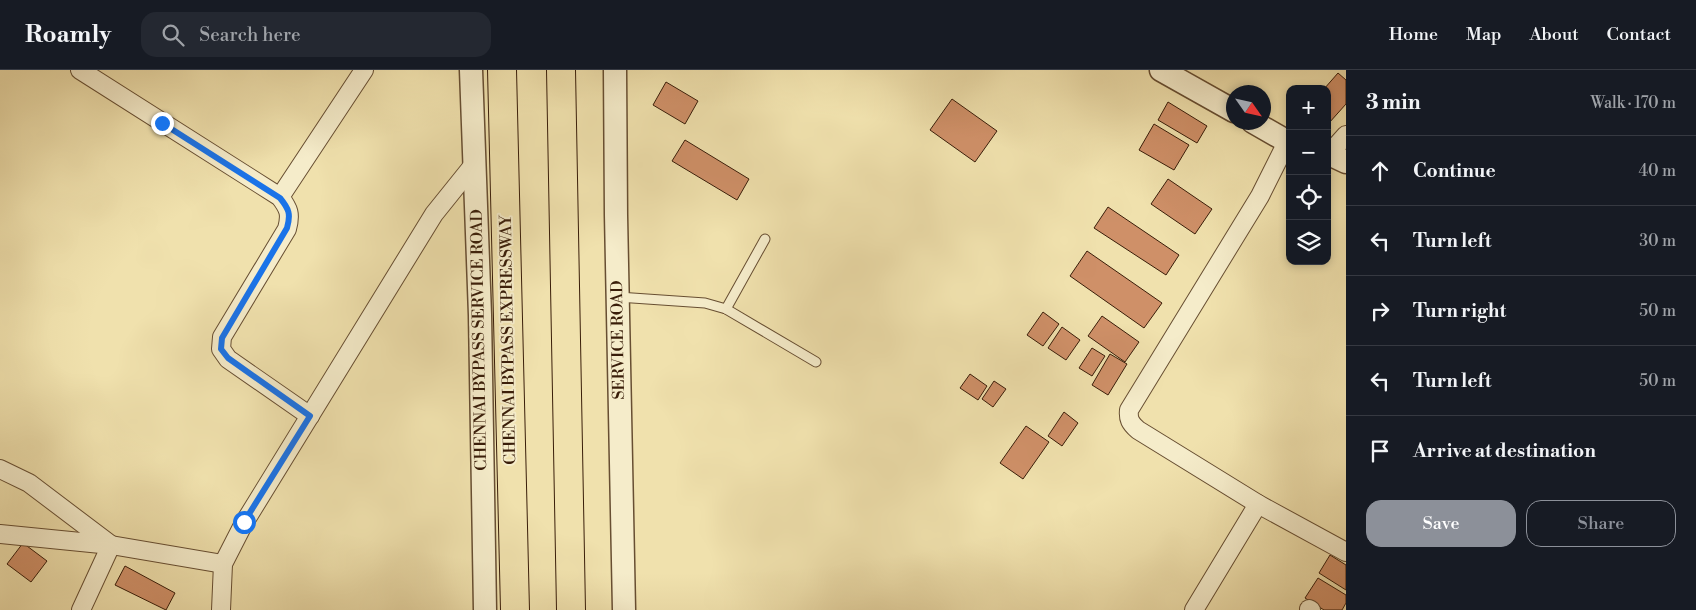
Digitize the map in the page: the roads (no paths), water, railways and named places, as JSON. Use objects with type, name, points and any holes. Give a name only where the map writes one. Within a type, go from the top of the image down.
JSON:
[{"type":"highway","name":"CHENNAI BYPASS EXPRESSWAY","points":[[502,70],[516,610]]},
{"type":"highway","points":[[561,70],[571,610]]},
{"type":"street","points":[[80,70],[280,198],[288,207],[290,216],[287,228],[222,338],[221,349],[228,358],[310,416]]},
{"type":"street","points":[[280,198],[364,70]]},
{"type":"street","name":"CHENNAI BYPASS SERVICE ROAD","points":[[471,70],[480,315],[485,610]]},
{"type":"street","name":"SERVICE ROAD","points":[[615,70],[617,297],[624,610]]},
{"type":"street","points":[[1161,70],[1226,107]]},
{"type":"street","points":[[1267,130],[1286,141]]},
{"type":"street","points":[[1334,156],[1346,134]]},
{"type":"street","points":[[1286,146],[1260,196],[1129,410],[1128,418],[1138,430],[1258,504],[1346,552]]},
{"type":"street","points":[[221,610],[223,564],[244,522],[434,214],[475,163]]},
{"type":"street","points":[[0,469],[28,484],[111,545]]},
{"type":"street","points":[[1194,610],[1258,504]]},
{"type":"street","points":[[0,534],[111,545],[223,564]]},
{"type":"street","points":[[81,610],[111,545]]},
{"type":"lane","points":[[726,309],[765,239]]},
{"type":"lane","points":[[617,297],[705,303],[726,309],[816,362]]}]
